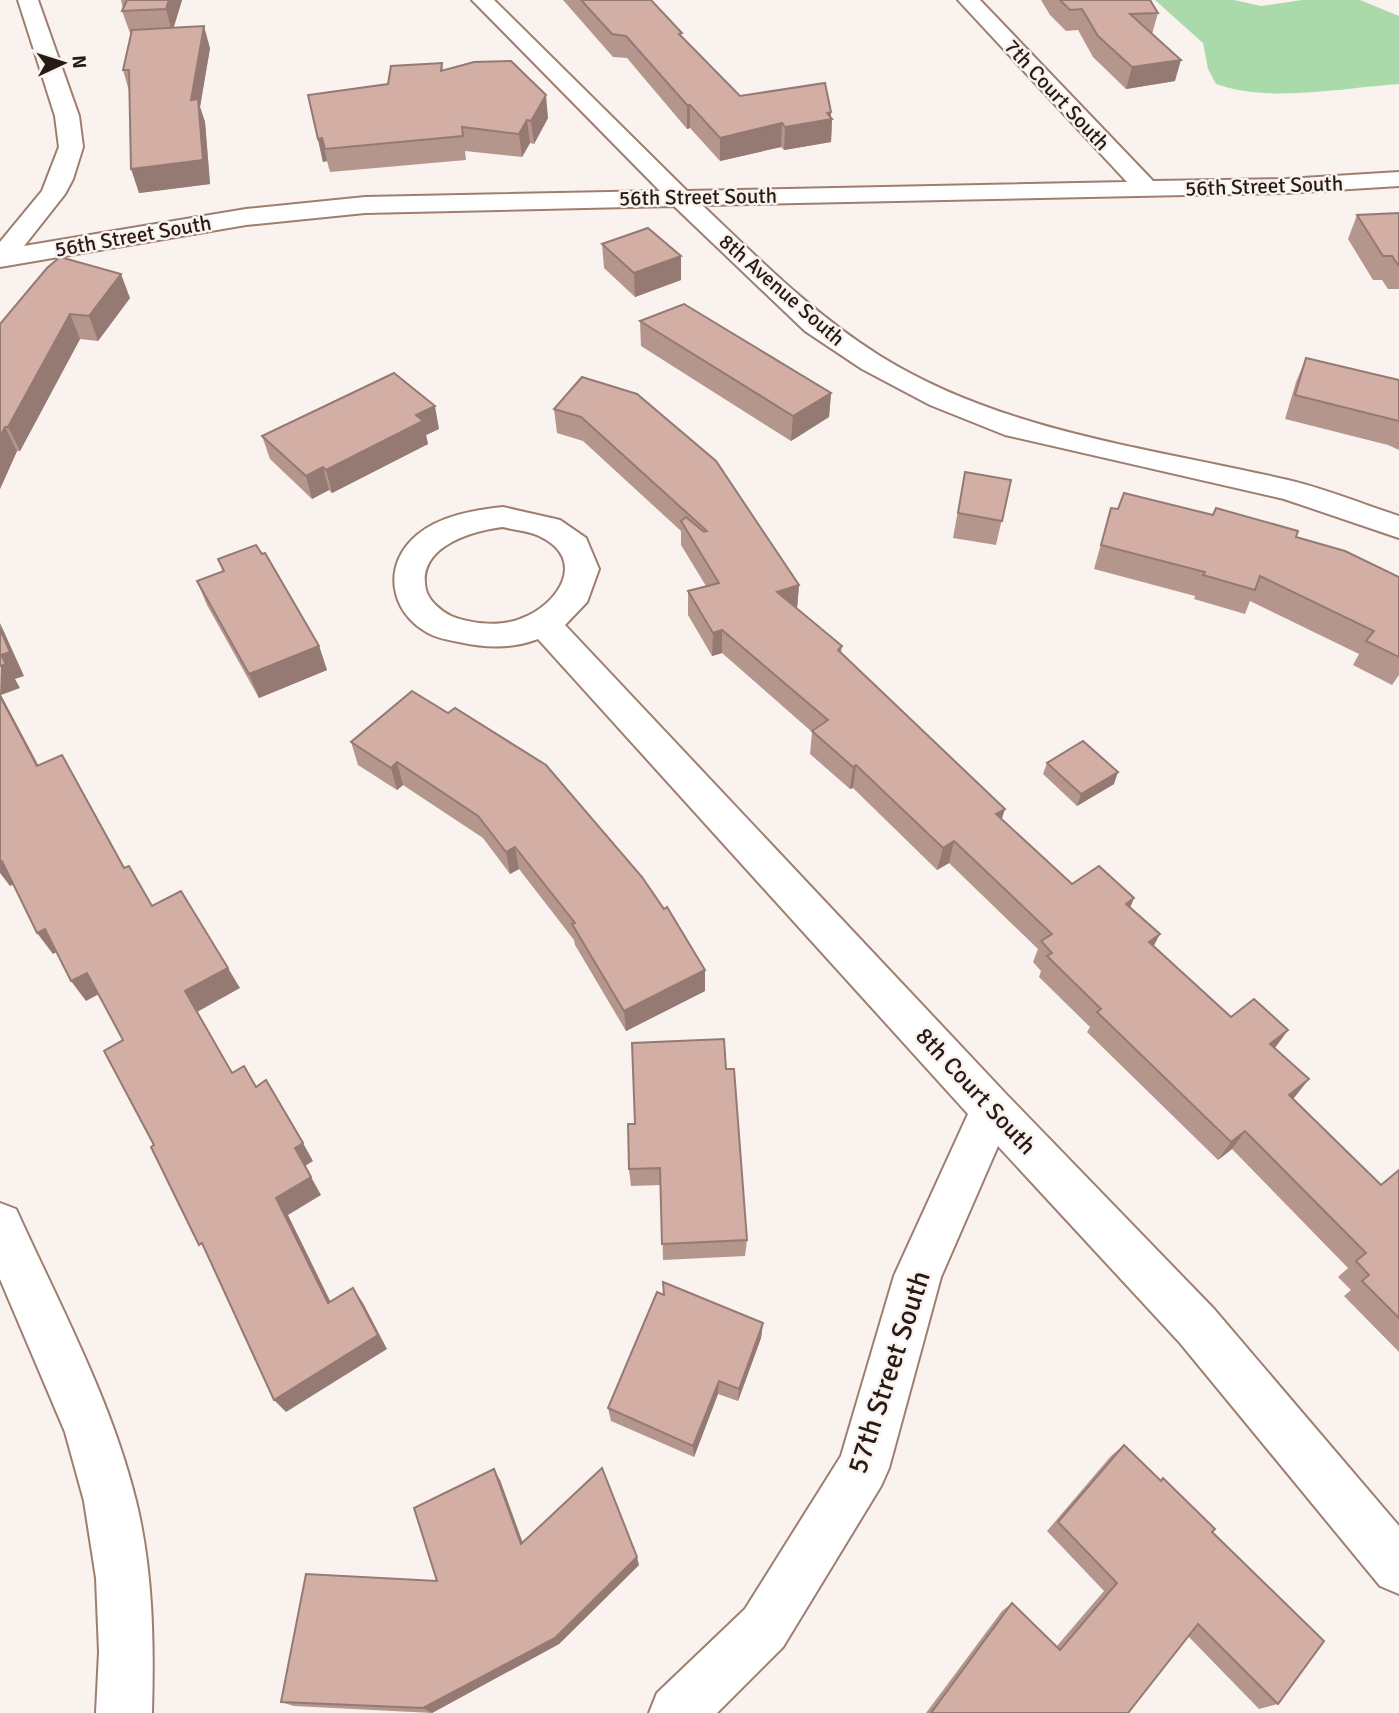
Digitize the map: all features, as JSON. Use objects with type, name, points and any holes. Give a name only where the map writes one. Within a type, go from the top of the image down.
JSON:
[{"type":"street","points":[[0,258],[53,194],[61,179],[71,147],[67,116],[27,0]]},
{"type":"street","name":"8th Avenue South","points":[[482,0],[679,197],[815,325],[872,363],[977,415],[1055,439],[1291,491],[1399,527]]},
{"type":"street","name":"7th Court South","points":[[968,0],[1146,189]]},
{"type":"street","name":"56th Street South","points":[[0,258],[246,217],[304,210],[426,202],[1326,185],[1399,179]]},
{"type":"street","points":[[482,518],[524,518],[559,531],[572,542],[580,556],[583,570],[581,585],[574,600],[544,624],[500,636],[478,636],[438,624],[424,614],[414,600],[409,586],[410,571],[417,556],[428,543],[444,532],[482,518]]},
{"type":"street","name":"8th Court South","points":[[544,624],[992,1109],[1198,1326],[1399,1567]]},
{"type":"street","name":"57th Street South","points":[[677,1713],[764,1628],[863,1468],[918,1276],[992,1109]]},
{"type":"street","points":[[0,1225],[90,1431],[110,1501],[123,1578],[126,1652],[124,1713]]},
{"type":"green space","points":[[1155,0],[1234,0],[1261,6],[1302,0],[1360,0],[1399,16],[1399,84],[1306,93],[1260,93],[1216,84],[1208,69],[1203,43]]},
{"type":"building","points":[[127,0],[169,0],[166,9],[122,11]]},
{"type":"building","points":[[581,0],[651,0],[682,33],[679,34],[740,96],[825,83],[831,112],[827,113],[832,119],[785,127],[782,123],[720,138],[626,36],[612,34]]},
{"type":"building","points":[[1060,0],[1150,0],[1158,13],[1130,14],[1181,60],[1132,67],[1098,36],[1082,9],[1070,10]]},
{"type":"building","points":[[204,26],[191,100],[198,99],[203,160],[131,169],[129,70],[123,70],[132,30]]},
{"type":"building","points":[[511,61],[546,95],[531,121],[527,120],[519,134],[462,127],[463,136],[325,149],[322,138],[318,139],[308,95],[388,84],[391,66],[442,63],[441,71],[474,62]]},
{"type":"building","points":[[1399,213],[1398,265],[1392,256],[1383,256],[1357,215]]},
{"type":"building","points":[[648,228],[681,256],[634,273],[602,244]]},
{"type":"building","points":[[60,257],[121,274],[89,316],[70,314],[0,437],[0,324],[47,268]]},
{"type":"building","points":[[684,304],[831,393],[793,416],[640,321]]},
{"type":"building","points":[[1306,358],[1399,380],[1399,421],[1295,395]]},
{"type":"building","points":[[394,373],[435,406],[416,415],[423,421],[326,470],[323,467],[306,476],[262,436]]},
{"type":"building","points":[[582,377],[637,394],[716,461],[799,585],[777,592],[842,646],[838,650],[1005,809],[996,814],[1072,884],[1099,866],[1134,898],[1126,904],[1160,934],[1149,942],[1231,1017],[1254,999],[1288,1030],[1270,1044],[1309,1079],[1289,1095],[1381,1185],[1399,1170],[1399,1318],[1362,1281],[1369,1275],[1356,1261],[1366,1253],[1245,1131],[1231,1142],[1097,1012],[1101,1009],[1047,956],[1052,953],[1041,941],[1052,934],[954,841],[943,848],[856,765],[853,767],[812,731],[828,720],[722,630],[713,633],[688,591],[719,583],[681,521],[686,517],[704,532],[707,531],[581,417],[554,409]]},
{"type":"building","points":[[965,472],[1011,480],[1002,521],[958,513]]},
{"type":"building","points":[[1124,493],[1213,515],[1216,508],[1298,531],[1296,537],[1345,551],[1399,577],[1399,657],[1366,641],[1374,631],[1260,576],[1255,590],[1203,575],[1205,572],[1101,545],[1111,508],[1118,509]]},
{"type":"building","points":[[256,545],[262,554],[265,553],[319,646],[249,674],[197,581],[224,571],[218,559]]},
{"type":"building","points":[[0,629],[10,652],[1,655],[6,664],[0,666]]},
{"type":"building","points":[[412,691],[448,713],[455,708],[546,765],[642,877],[664,909],[667,907],[705,970],[624,1011],[572,924],[575,923],[515,847],[506,852],[478,816],[397,762],[391,768],[351,742]]},
{"type":"building","points":[[0,696],[37,766],[62,755],[124,868],[129,866],[152,906],[181,891],[228,968],[185,991],[232,1073],[244,1066],[256,1087],[266,1080],[303,1143],[295,1148],[311,1177],[276,1198],[328,1303],[353,1288],[378,1335],[274,1400],[202,1243],[199,1245],[151,1147],[154,1145],[104,1051],[123,1040],[87,973],[71,981],[45,929],[37,933],[2,861],[0,862]]},
{"type":"building","points":[[1083,741],[1118,772],[1081,794],[1047,763]]},
{"type":"building","points":[[724,1039],[726,1069],[734,1069],[747,1240],[662,1244],[660,1168],[629,1169],[628,1124],[635,1124],[632,1043]]},
{"type":"building","points":[[663,1282],[763,1323],[739,1389],[719,1381],[693,1446],[608,1408],[657,1292],[664,1295]]},
{"type":"building","points":[[1124,1445],[1161,1481],[1163,1478],[1215,1529],[1212,1532],[1324,1641],[1278,1704],[1198,1624],[1128,1713],[931,1713],[1012,1603],[1060,1650],[1117,1583],[1058,1522]]},
{"type":"building","points":[[602,1468],[637,1557],[555,1638],[423,1708],[281,1702],[306,1574],[437,1581],[414,1508],[494,1469],[521,1544]]}]
